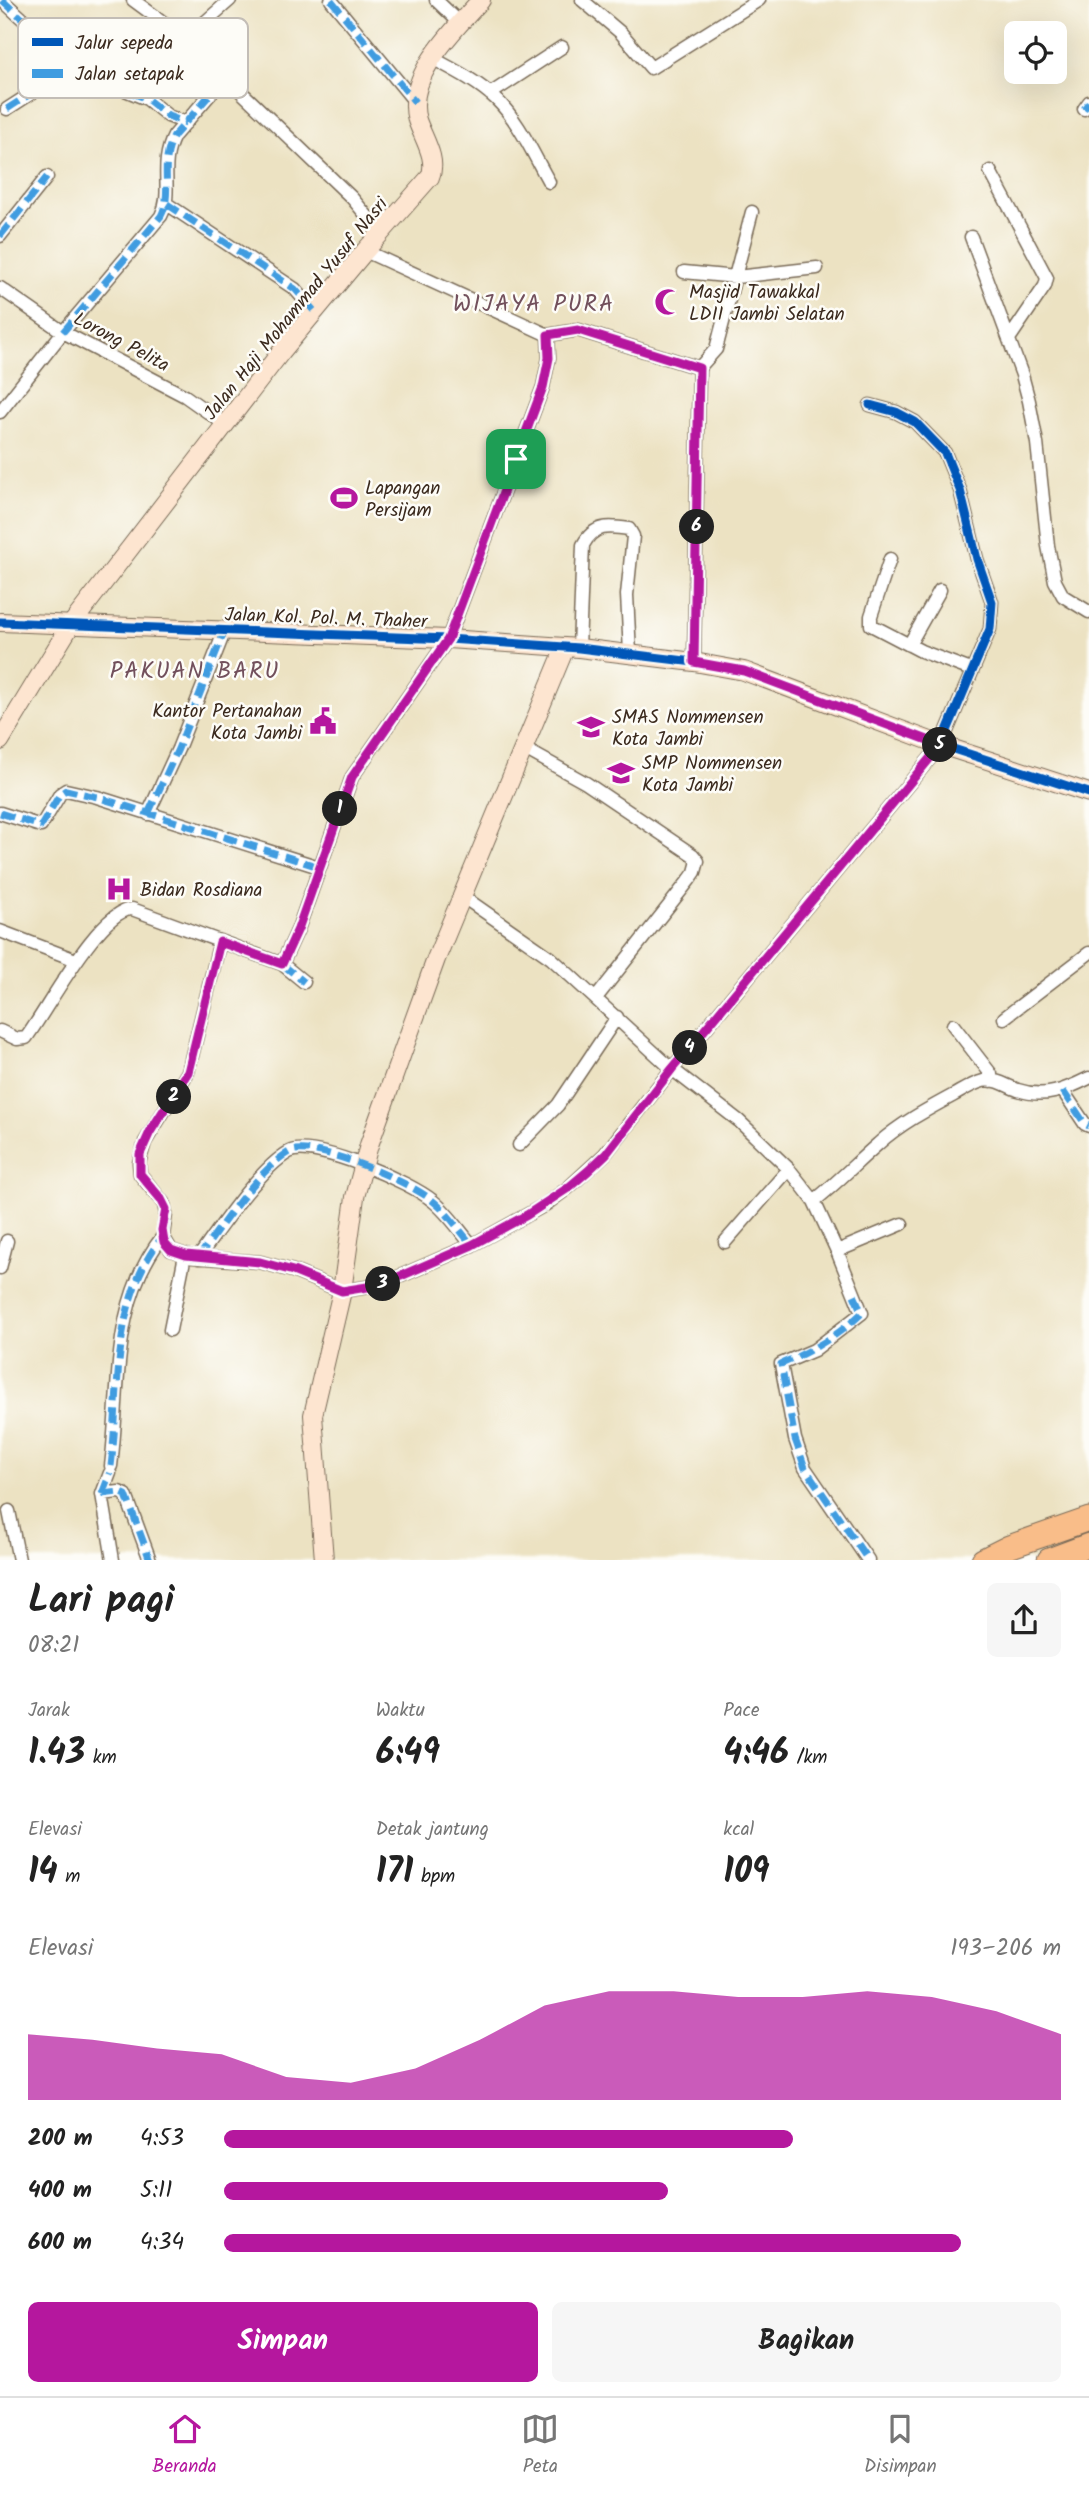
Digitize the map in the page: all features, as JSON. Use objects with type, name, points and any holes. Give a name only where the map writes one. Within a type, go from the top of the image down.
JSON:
[{"type":"highway","points":[[994,1557],[1032,1550],[1089,1518]]},
{"type":"highway","points":[[1049,1559],[1089,1545]]},
{"type":"street","points":[[2,0],[22,18]]},
{"type":"street","points":[[133,0],[157,18]]},
{"type":"street","points":[[210,18],[230,0]]},
{"type":"street","points":[[331,0],[415,102]]},
{"type":"street","points":[[436,0],[460,23]]},
{"type":"street","points":[[415,102],[423,74],[432,58],[481,0]]},
{"type":"street","points":[[582,0],[621,33],[651,68],[759,0]]},
{"type":"street","points":[[490,94],[562,47]]},
{"type":"street","points":[[432,58],[468,77],[490,94],[509,115],[549,182]]},
{"type":"street","points":[[248,97],[352,198],[381,233]]},
{"type":"street","points":[[7,109],[24,98]]},
{"type":"street","points":[[145,98],[168,116],[186,123]]},
{"type":"street","points":[[0,412],[63,332],[152,229],[166,204],[167,152],[174,136],[207,98]]},
{"type":"street","name":"Jalan Haji Mohammad Yusuf Nasri","points":[[0,741],[70,626],[315,312],[365,251],[421,190],[432,173],[429,149],[417,119],[415,102]]},
{"type":"street","points":[[990,171],[1047,278],[1045,286],[1009,339]]},
{"type":"street","points":[[0,236],[47,177]]},
{"type":"street","points":[[166,204],[295,289],[315,312]]},
{"type":"street","points":[[694,662],[699,368],[716,349],[752,212]]},
{"type":"street","points":[[971,237],[1029,401],[1055,581],[1063,596],[1089,612]]},
{"type":"street","points":[[365,251],[548,335],[578,330],[699,368]]},
{"type":"street","points":[[684,272],[736,277],[817,268]]},
{"type":"street","name":"Lorong Pelita","points":[[0,288],[63,332],[185,396],[226,425]]},
{"type":"street","points":[[282,964],[298,929],[346,790],[359,765],[448,639],[543,387],[549,358],[548,335]]},
{"type":"street","points":[[220,942],[188,1072],[150,1132],[140,1154],[140,1174],[166,1209],[163,1236],[167,1247],[192,1257],[260,1262],[293,1271],[342,1291],[380,1285],[472,1245],[545,1205],[588,1171],[606,1154],[672,1069],[941,745],[990,629],[992,610],[955,473],[938,443],[915,422],[897,412],[870,405]]},
{"type":"street","points":[[324,1559],[313,1415],[342,1291],[355,1197],[398,1063],[462,897],[523,748],[572,648],[583,545],[589,534],[607,526],[629,529],[634,536],[627,595],[630,653]]},
{"type":"street","points":[[890,559],[871,616],[871,625],[909,645],[971,670]]},
{"type":"street","points":[[909,645],[940,590]]},
{"type":"street","name":"Jalan Kol. Pol. M. Thaher","points":[[0,622],[448,639],[630,653],[694,662],[744,671],[941,745],[1089,793]]},
{"type":"street","points":[[148,814],[178,749],[225,630]]},
{"type":"street","points":[[523,748],[586,783],[698,861],[690,879],[596,998]]},
{"type":"street","points":[[0,814],[41,826],[60,794],[66,790],[97,797],[319,867]]},
{"type":"street","points":[[462,897],[551,957],[672,1069],[740,1121],[789,1169],[814,1201],[862,1313],[814,1350],[781,1364],[795,1439],[806,1468],[868,1559]]},
{"type":"street","points":[[0,1031],[17,1039],[26,1038],[76,960],[102,929],[120,912],[128,909],[282,964],[304,982]]},
{"type":"street","points":[[0,931],[76,960]]},
{"type":"street","points":[[1004,1018],[1089,953]]},
{"type":"street","points":[[519,1145],[558,1105],[617,1017]]},
{"type":"street","points":[[953,1025],[991,1074],[991,1081]]},
{"type":"street","points":[[814,1201],[902,1126],[981,1081],[998,1081],[1035,1095],[1063,1091],[1089,1078]]},
{"type":"street","points":[[1063,1091],[1089,1126]]},
{"type":"street","points":[[170,1330],[192,1257],[257,1182],[290,1152],[305,1148],[364,1165],[410,1186],[433,1200],[472,1245]]},
{"type":"street","points":[[725,1242],[789,1169]]},
{"type":"street","points":[[837,1251],[902,1224]]},
{"type":"street","points":[[113,1559],[102,1494],[110,1469],[125,1315],[145,1260],[163,1236]]},
{"type":"street","points":[[0,1268],[7,1241]]},
{"type":"street","points":[[102,1494],[119,1492],[126,1495],[150,1559]]},
{"type":"street","points":[[9,1511],[19,1559]]},
{"type":"marked path","points":[[2,0],[22,18]]},
{"type":"marked path","points":[[331,0],[415,102]]},
{"type":"marked path","points":[[7,109],[24,98]]},
{"type":"marked path","points":[[145,98],[168,116],[186,123]]},
{"type":"marked path","points":[[63,332],[161,216],[165,207],[169,147],[174,136],[207,98]]},
{"type":"marked path","points":[[1084,109],[1089,102]]},
{"type":"marked path","points":[[0,236],[47,177]]},
{"type":"marked path","points":[[167,204],[295,289],[315,312]]},
{"type":"marked path","points":[[148,814],[178,749],[225,630]]},
{"type":"marked path","points":[[0,813],[41,826],[60,794],[66,790],[97,797],[319,867]]},
{"type":"marked path","points":[[282,964],[304,982]]},
{"type":"marked path","points":[[1063,1091],[1089,1126]]},
{"type":"marked path","points":[[198,1258],[265,1172],[289,1152],[301,1150],[340,1157],[385,1174],[422,1193],[444,1211],[472,1245]]},
{"type":"marked path","points":[[111,1466],[126,1317],[146,1262],[163,1236]]},
{"type":"marked path","points":[[854,1295],[862,1313],[824,1342],[781,1364],[795,1439],[805,1468],[868,1560]]},
{"type":"marked path","points":[[102,1494],[110,1473]]},
{"type":"marked path","points":[[102,1494],[119,1492],[126,1495],[150,1560]]},
{"type":"cycle path","points":[[220,941],[188,1072],[145,1142],[139,1163],[140,1174],[164,1204],[166,1214],[163,1236],[171,1250],[192,1257],[260,1262],[293,1271],[342,1291],[380,1285],[472,1245],[545,1205],[568,1188],[605,1154],[672,1069],[941,745],[990,629],[992,602],[977,559],[960,490],[945,453],[915,422],[896,412],[870,405]]},
{"type":"cycle path","points":[[0,622],[448,639],[579,648],[694,662],[744,671],[941,745],[1089,793]]},
{"type":"place","name":"Masjid Tawakkal LDII Jambi Selatan","points":[[668,302]]},
{"type":"place","name":"Lapangan Persijam","points":[[344,498]]},
{"type":"place","name":"Kantor Pertanahan Kota Jambi","points":[[323,721]]},
{"type":"place","name":"SMAS Nommensen Kota Jambi","points":[[591,727]]},
{"type":"place","name":"SMP Nommensen Kota Jambi","points":[[621,773]]},
{"type":"place","name":"Bidan Rosdiana","points":[[119,889]]},
{"type":"district","name":"WIJAYA PURA","points":[[534,303]]},
{"type":"district","name":"PAKUAN BARU","points":[[195,670]]},
{"type":"route","points":[[578,330],[699,368],[694,662],[744,671],[941,745],[672,1069],[606,1154],[545,1205],[472,1245],[393,1280],[367,1288],[342,1291],[293,1271],[260,1262],[192,1257],[177,1253],[164,1242],[162,1230],[166,1209],[140,1174],[140,1154],[150,1132],[188,1072],[220,942],[282,964],[298,929],[352,777],[448,639],[516,459],[543,387],[549,358],[548,335],[578,330]]}]
